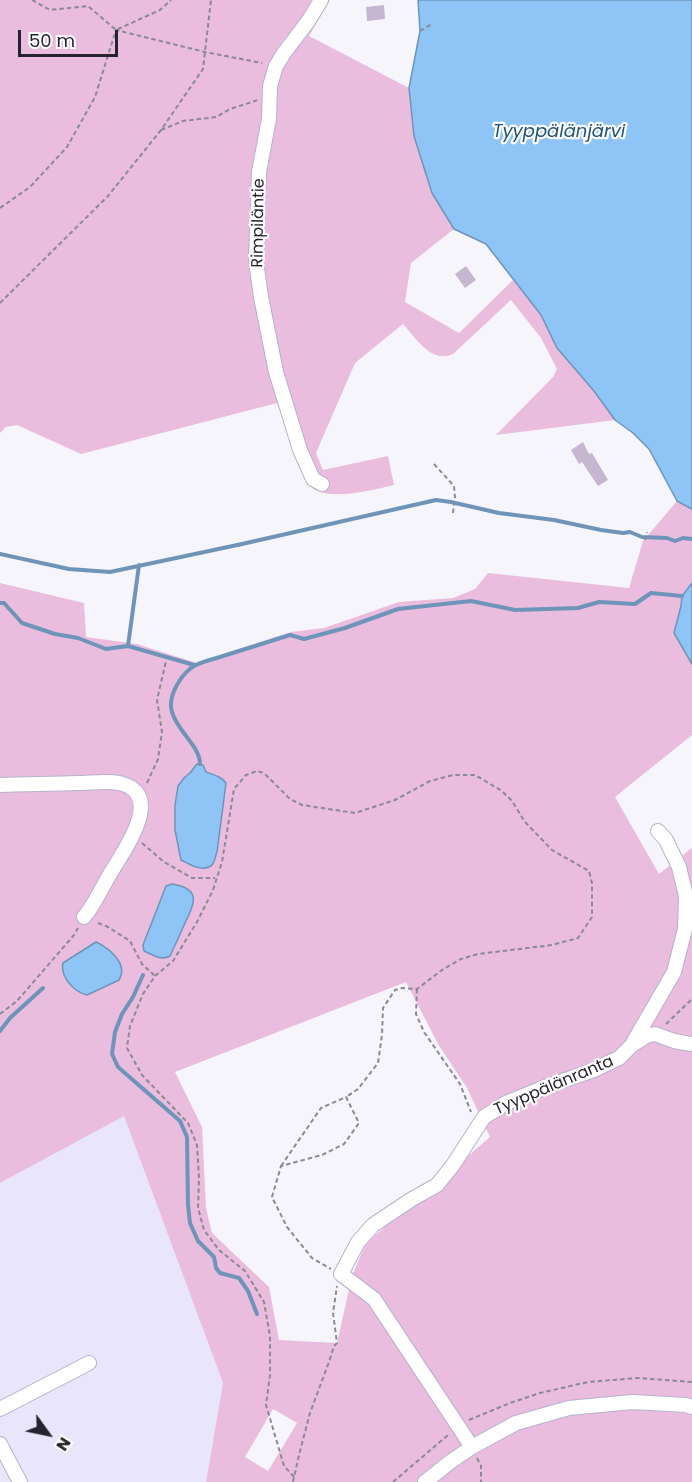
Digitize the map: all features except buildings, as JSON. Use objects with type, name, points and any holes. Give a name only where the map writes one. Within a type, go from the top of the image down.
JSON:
[{"type":"street","name":"Rimpiläntie","points":[[321,0],[276,66],[270,86],[269,118],[259,172],[256,261],[276,372],[300,450],[313,479],[322,484]]},
{"type":"street","points":[[0,785],[112,782],[130,787],[139,800],[141,812],[136,830],[94,904],[84,917]]},
{"type":"street","points":[[632,1045],[675,972],[685,929],[686,896],[679,867],[666,840],[658,831]]},
{"type":"street","points":[[655,1034],[674,1041],[692,1044]]},
{"type":"street","name":"Tyyppälänranta","points":[[341,1275],[357,1242],[373,1225],[437,1185],[484,1117],[506,1103],[619,1058],[632,1045],[646,1036],[655,1034]]},
{"type":"street","points":[[341,1275],[374,1299],[472,1446]]},
{"type":"street","points":[[0,1408],[89,1364]]},
{"type":"street","points":[[425,1482],[472,1446],[516,1423],[569,1408],[632,1402],[692,1407]]},
{"type":"street","points":[[0,1444],[20,1482]]},
{"type":"path","points":[[32,0],[50,10],[88,6],[116,30],[205,52],[276,66]]},
{"type":"path","points":[[0,208],[30,187],[67,147],[95,98],[116,30],[160,10],[171,0]]},
{"type":"path","points":[[0,303],[108,196],[161,130],[203,69],[211,0]]},
{"type":"path","points":[[420,31],[432,24]]},
{"type":"path","points":[[161,130],[183,121],[216,117],[230,109],[270,96]]},
{"type":"path","points":[[435,464],[454,486],[453,513]]},
{"type":"path","points":[[645,540],[647,532]]},
{"type":"path","points":[[139,800],[158,759],[162,732],[157,700],[166,661]]},
{"type":"path","points":[[294,1477],[284,1466],[266,1405],[270,1375],[270,1336],[264,1302],[245,1271],[219,1250],[204,1230],[198,1208],[197,1145],[188,1124],[142,1075],[127,1048],[130,1026],[144,994],[155,976],[173,961],[213,890],[222,862],[234,789],[246,774],[257,771],[264,773],[290,799],[302,805],[355,813],[395,800],[430,781],[453,775],[475,775],[502,791],[512,801],[525,822],[552,850],[589,871],[592,883],[592,916],[578,938],[552,945],[478,954],[461,959],[417,989],[402,987],[395,990],[383,1008],[378,1063],[358,1089],[346,1097],[321,1107],[281,1166],[272,1197],[286,1227],[312,1258],[341,1275],[336,1288],[333,1313],[337,1343],[310,1413],[294,1482]]},
{"type":"path","points":[[136,830],[143,845],[164,862],[192,878],[216,878]]},
{"type":"path","points":[[0,1014],[17,1001],[74,935],[84,917],[108,927],[130,941],[142,964],[155,976]]},
{"type":"path","points":[[417,989],[416,1014],[424,1032],[460,1084],[477,1127]]},
{"type":"path","points":[[655,1034],[692,999]]},
{"type":"path","points":[[281,1166],[322,1155],[344,1144],[359,1123],[346,1097]]},
{"type":"path","points":[[472,1446],[481,1466],[481,1482]]},
{"type":"shaded area","points":[[0,0],[330,0],[309,36],[409,88],[414,136],[432,193],[454,229],[411,263],[405,302],[459,333],[513,280],[541,315],[557,348],[594,391],[615,420],[496,435],[553,377],[557,369],[541,338],[511,300],[453,354],[438,356],[431,353],[403,324],[355,363],[316,453],[323,470],[388,456],[394,485],[348,494],[324,493],[314,489],[307,483],[277,403],[81,454],[17,425],[6,427],[0,433]]},
{"type":"shaded area","points":[[677,501],[692,509],[692,583],[682,596],[674,633],[692,664],[692,735],[615,797],[659,874],[692,848],[692,1482],[206,1482],[223,1383],[124,1116],[0,1183],[0,583],[84,603],[86,637],[137,644],[197,663],[291,632],[324,628],[399,602],[453,598],[475,589],[488,573],[629,588],[643,541]],"holes":[[[193,771],[218,775],[213,863],[202,868],[181,860],[175,830],[185,777]],[[105,946],[117,958],[83,994],[79,991]],[[406,982],[438,1044],[467,1088],[490,1137],[366,1243],[352,1276],[337,1343],[279,1340],[269,1287],[212,1233],[206,1208],[202,1127],[175,1072]],[[273,1409],[297,1423],[268,1471],[245,1457]]]},
{"type":"shaded area","points":[[124,1115],[223,1383],[206,1482],[0,1482],[0,1183]]},
{"type":"water","name":"Tyyppälänjärvi","points":[[418,0],[692,0],[692,509],[677,501],[649,449],[615,420],[594,391],[557,348],[541,315],[486,244],[454,229],[432,193],[414,136],[409,88],[420,31]]},
{"type":"water","points":[[692,583],[692,664],[674,633],[682,596]]},
{"type":"water","points":[[197,764],[203,765],[206,772],[220,777],[226,783],[217,852],[212,865],[207,868],[195,867],[181,860],[175,830],[178,786]]},
{"type":"water","points":[[172,884],[188,890],[192,894],[193,904],[170,956],[160,958],[144,951],[143,945],[166,886]]},
{"type":"water","points":[[96,942],[116,957],[120,963],[121,974],[119,980],[87,995],[77,991],[69,983],[64,973],[63,963]]},
{"type":"waterway","points":[[0,554],[69,569],[110,572],[436,500],[601,530],[630,532],[642,537],[667,538],[675,541],[683,538],[692,539]]},
{"type":"waterway","points":[[139,565],[128,646],[194,665]]},
{"type":"waterway","points":[[200,764],[196,751],[178,726],[171,706],[174,692],[181,679],[191,668],[202,662],[290,635],[304,639],[345,628],[398,609],[471,601],[515,610],[578,608],[599,602],[635,604],[651,593],[682,596]]},
{"type":"waterway","points":[[0,603],[4,603],[22,623],[55,634],[78,638],[106,649],[128,646]]},
{"type":"waterway","points":[[143,975],[122,1014],[115,1032],[112,1054],[118,1067],[180,1121],[187,1137],[190,1223],[198,1241],[214,1257],[216,1268],[220,1273],[239,1278],[248,1291],[257,1314]]},
{"type":"waterway","points":[[0,1031],[10,1018],[43,988]]}]
